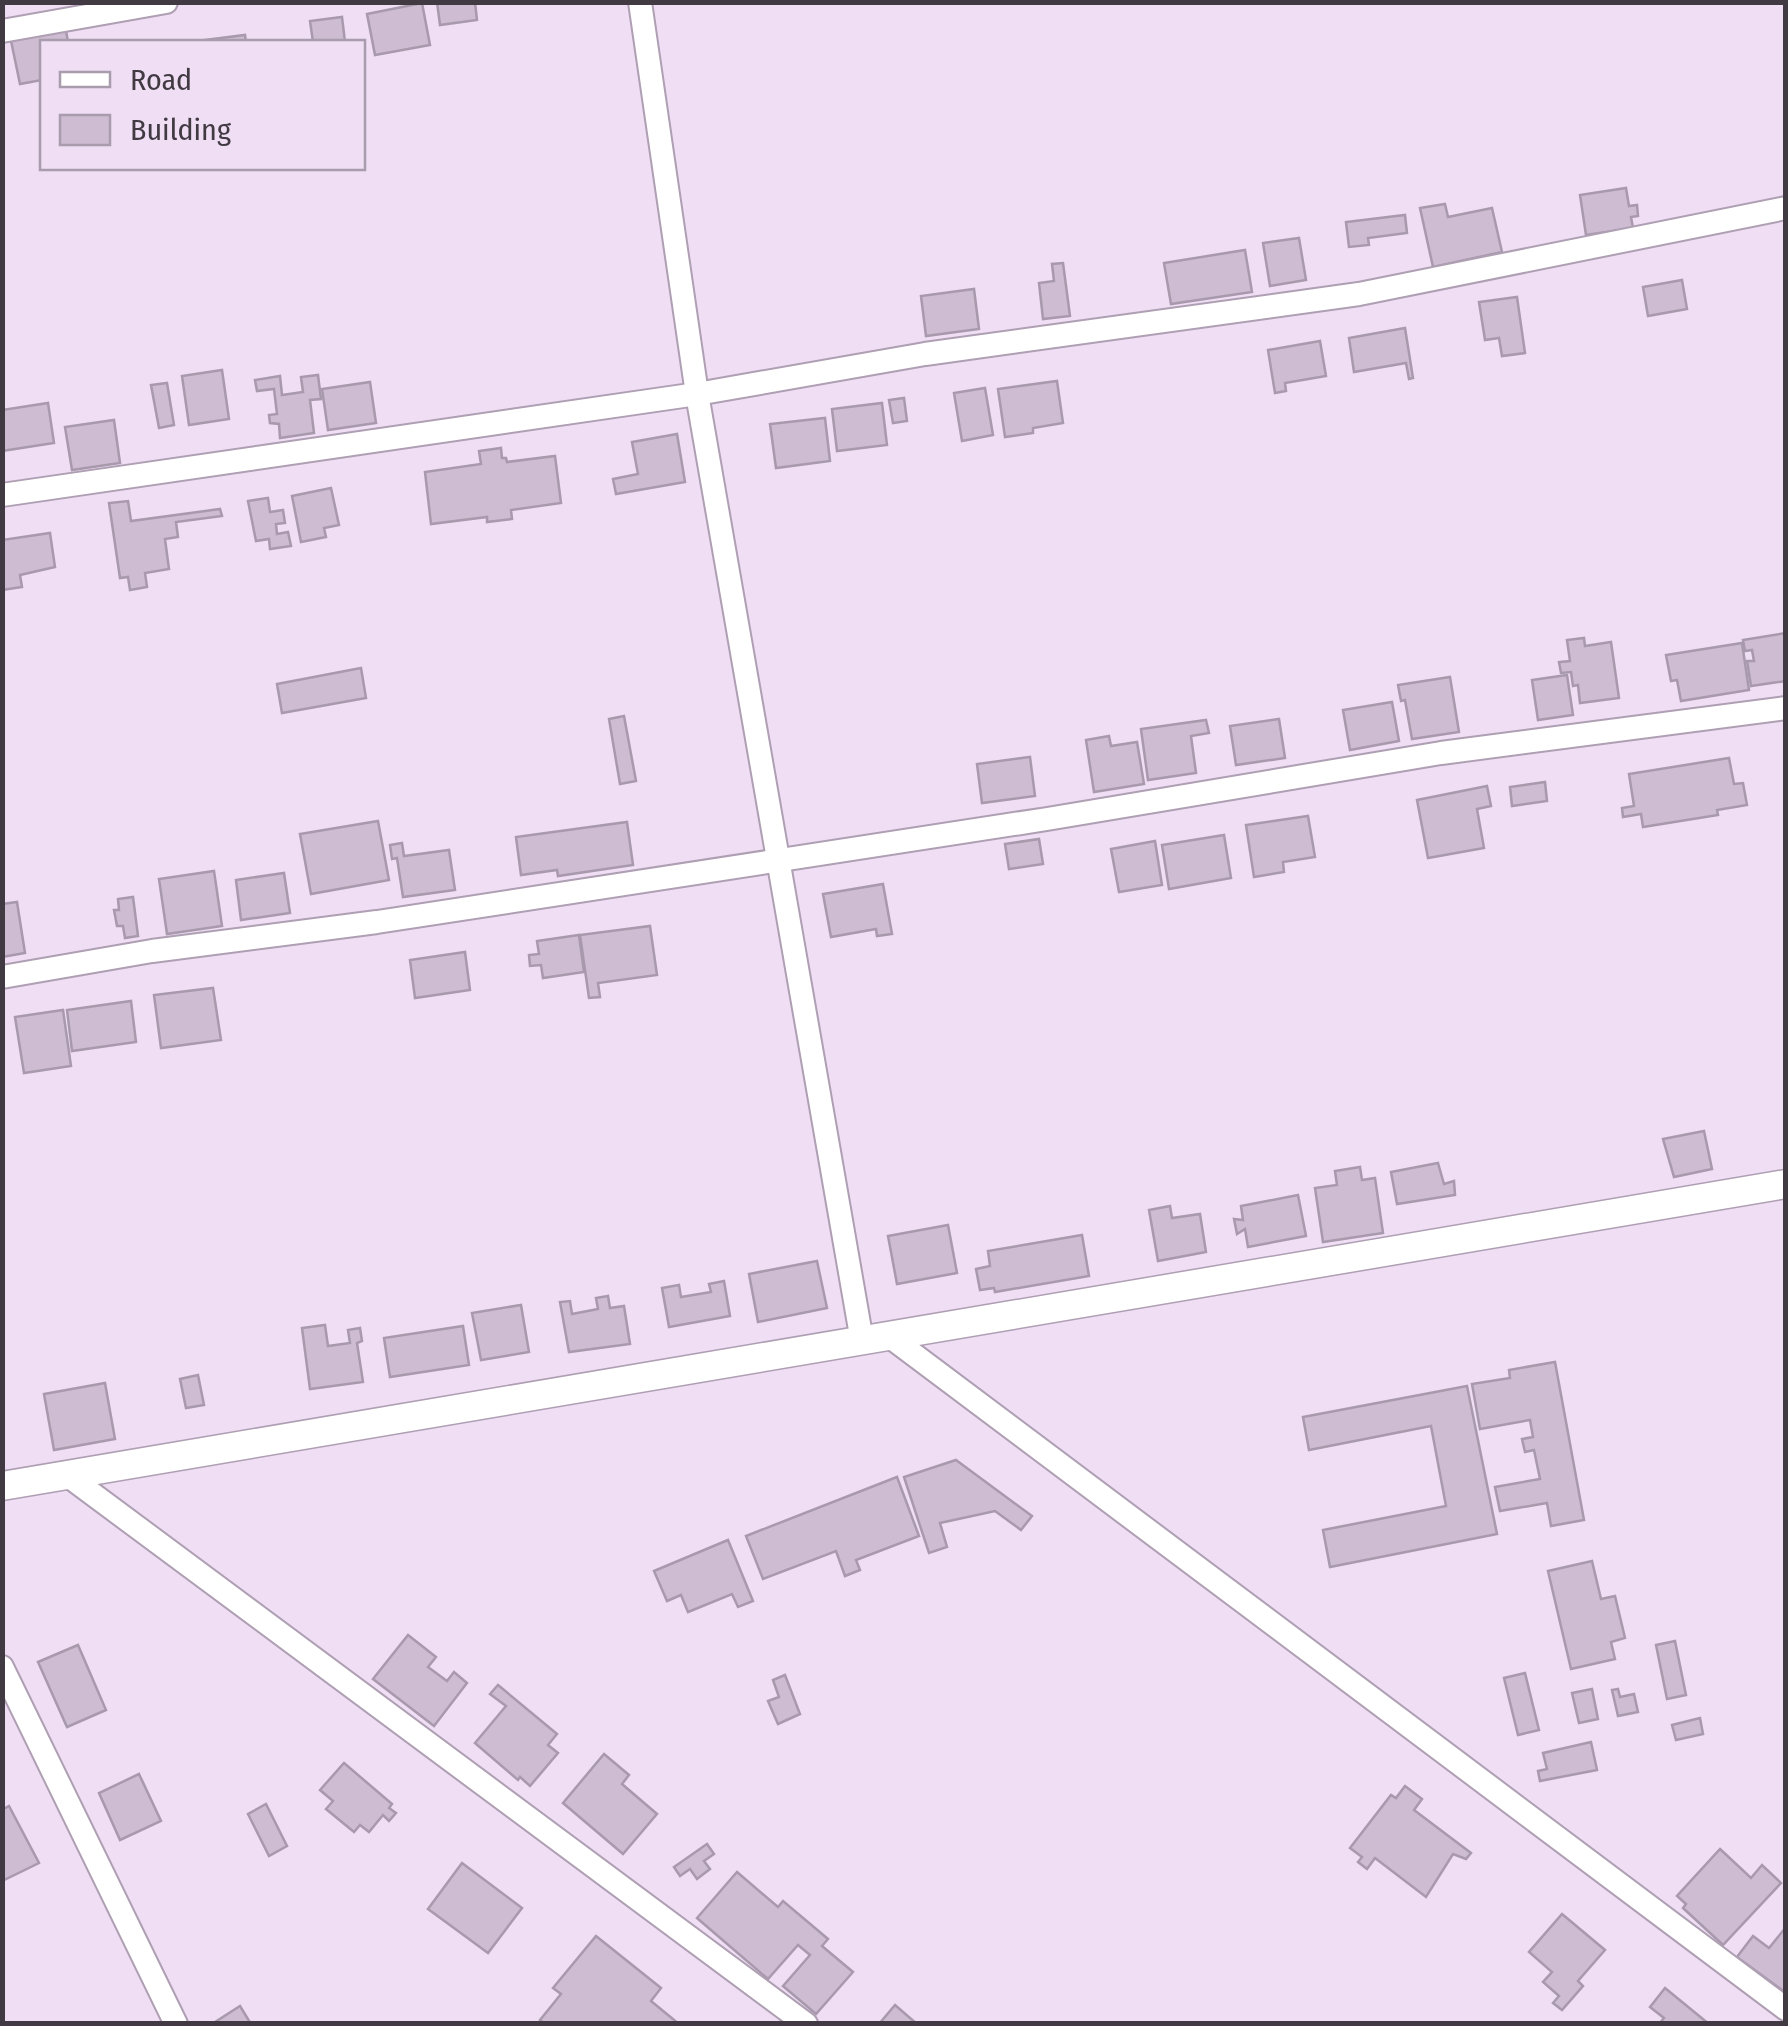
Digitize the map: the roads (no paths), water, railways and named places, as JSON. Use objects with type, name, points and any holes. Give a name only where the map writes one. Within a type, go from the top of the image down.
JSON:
[{"type":"street","points":[[2,30],[166,2]]},
{"type":"street","points":[[640,2],[697,394],[780,858],[876,1339],[1786,2009]]},
{"type":"street","points":[[2,495],[697,394],[926,354],[1359,294],[1786,208]]},
{"type":"street","points":[[2,977],[152,951],[377,922],[1046,819],[1441,753],[1786,708]]},
{"type":"street","points":[[2,1486],[1786,1184]]},
{"type":"street","points":[[67,1475],[806,2024]]},
{"type":"street","points":[[2,1667],[176,2024]]}]
